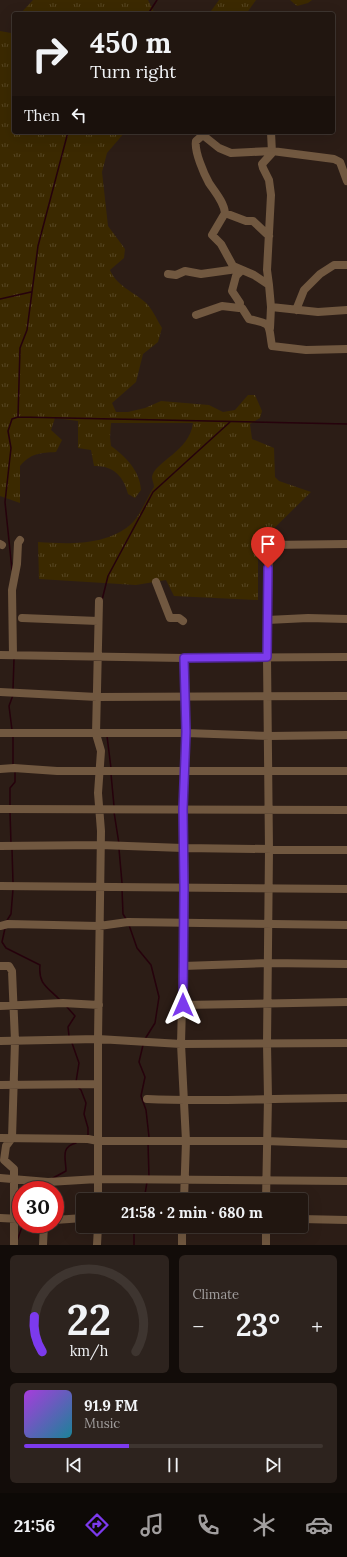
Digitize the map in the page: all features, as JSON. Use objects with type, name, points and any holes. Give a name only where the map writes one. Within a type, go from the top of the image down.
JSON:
[{"type":"street","points":[[200,134],[196,141],[195,149],[208,181],[223,205],[225,213],[212,235],[220,244],[231,264],[239,270],[254,275],[269,285]]},
{"type":"street","points":[[201,134],[219,148],[231,153],[272,151],[334,159],[340,162],[347,181]]},
{"type":"street","points":[[272,134],[272,151],[262,164],[269,180],[271,195],[269,285],[272,346],[300,349],[347,349]]},
{"type":"street","points":[[225,213],[246,221],[253,221],[269,236]]},
{"type":"street","points":[[296,310],[304,290],[320,274],[334,265],[347,265]]},
{"type":"street","points":[[168,274],[176,275],[185,271],[201,274],[239,270]]},
{"type":"street","points":[[239,270],[232,291],[240,303],[239,308]]},
{"type":"street","points":[[196,316],[222,306],[242,308],[249,319],[267,324],[270,328]]},
{"type":"street","points":[[271,307],[318,312],[347,310]]},
{"type":"street","points":[[13,655],[12,590],[17,564],[18,543],[20,540]]},
{"type":"street","points":[[266,1193],[268,1098],[266,1044],[268,963],[267,924],[269,888],[267,620],[269,545],[347,544]]},
{"type":"street","points":[[156,582],[170,618],[178,618],[183,621]]},
{"type":"street","points":[[98,1193],[100,810],[98,793],[101,751],[96,734],[99,601]]},
{"type":"street","points":[[22,618],[98,621]]},
{"type":"street","points":[[267,620],[308,618],[347,619]]},
{"type":"street","points":[[0,655],[98,655],[184,658],[347,657]]},
{"type":"street","points":[[184,658],[186,732],[183,809],[184,922],[181,1044],[186,1141],[184,1193]]},
{"type":"street","points":[[0,692],[97,697],[268,695],[347,696]]},
{"type":"street","points":[[0,733],[96,734],[186,732],[269,736],[347,735]]},
{"type":"street","points":[[0,769],[347,771]]},
{"type":"street","points":[[0,810],[347,810]]},
{"type":"street","points":[[0,846],[100,845],[269,850],[347,850]]},
{"type":"street","points":[[0,886],[347,889]]},
{"type":"street","points":[[4,926],[99,926],[128,922],[347,925]]},
{"type":"street","points":[[183,966],[268,963],[347,964]]},
{"type":"street","points":[[0,966],[12,968],[15,1041],[12,1138],[6,1146],[4,1160],[14,1169],[14,1179]]},
{"type":"street","points":[[183,1005],[347,1002]]},
{"type":"street","points":[[0,1006],[63,1003],[99,1005]]},
{"type":"street","points":[[0,1041],[98,1039],[181,1044],[347,1043]]},
{"type":"street","points":[[0,1086],[98,1084]]},
{"type":"street","points":[[147,1099],[185,1101],[268,1098],[347,1098]]},
{"type":"street","points":[[0,1138],[88,1139],[98,1142],[266,1141],[347,1144]]},
{"type":"street","points":[[0,1178],[48,1182],[98,1179],[266,1179],[347,1181]]},
{"type":"street","points":[[0,1218],[12,1219]]},
{"type":"street","points":[[64,1219],[76,1218]]},
{"type":"street","points":[[308,1219],[347,1220]]},
{"type":"street","points":[[14,1245],[15,1233]]},
{"type":"street","points":[[43,1245],[44,1233]]},
{"type":"street","points":[[98,1233],[98,1245]]},
{"type":"street","points":[[182,1233],[182,1245]]},
{"type":"street","points":[[266,1233],[266,1245]]},
{"type":"green space","points":[[33,0],[148,0],[154,12],[22,12]]},
{"type":"green space","points":[[219,0],[256,0],[247,12],[211,11]]},
{"type":"green space","points":[[290,0],[312,0],[308,3],[297,6]]},
{"type":"green space","points":[[0,31],[12,32],[12,134],[123,134],[107,153],[102,172],[108,226],[125,249],[124,258],[110,270],[113,276],[125,288],[148,305],[162,328],[158,342],[143,354],[136,382],[112,403],[116,412],[128,412],[145,408],[161,401],[209,405],[223,412],[235,410],[248,395],[255,395],[262,411],[260,418],[250,424],[252,439],[274,448],[275,477],[279,481],[311,492],[258,544],[258,600],[174,596],[166,580],[136,585],[39,579],[38,542],[74,543],[98,540],[120,532],[134,521],[154,487],[152,477],[154,472],[186,441],[193,423],[111,423],[111,446],[131,465],[140,483],[141,490],[135,498],[128,494],[124,482],[116,473],[106,467],[94,466],[91,450],[78,448],[78,421],[55,418],[51,430],[62,440],[56,452],[36,454],[28,458],[20,466],[20,503],[0,496]]},
{"type":"waterway","points":[[149,12],[157,0]]},
{"type":"waterway","points":[[67,134],[38,246],[27,330],[20,348],[18,417],[347,424]]},
{"type":"waterway","points":[[0,299],[31,292]]},
{"type":"waterway","points":[[12,570],[5,502],[11,448],[8,431],[12,419],[18,417]]},
{"type":"waterway","points":[[102,600],[108,576],[153,492],[230,422]]},
{"type":"waterway","points":[[13,689],[14,659]]},
{"type":"waterway","points":[[12,730],[9,706],[13,695]]},
{"type":"waterway","points":[[13,736],[13,766]]},
{"type":"waterway","points":[[107,736],[111,768]]},
{"type":"waterway","points":[[10,806],[10,788],[15,782],[15,771]]},
{"type":"waterway","points":[[111,774],[114,806]]},
{"type":"waterway","points":[[10,812],[11,844]]},
{"type":"waterway","points":[[114,812],[119,844]]},
{"type":"waterway","points":[[12,849],[13,883]]},
{"type":"waterway","points":[[119,849],[122,883]]},
{"type":"waterway","points":[[6,922],[11,914],[13,889]]},
{"type":"waterway","points":[[122,889],[123,914],[126,919]]},
{"type":"waterway","points":[[129,925],[137,948],[151,965],[159,997],[155,1023],[145,1039]]},
{"type":"waterway","points":[[5,928],[2,942],[6,948],[40,965],[42,981],[60,1000]]},
{"type":"waterway","points":[[67,1007],[75,1016],[68,1027],[69,1036]]},
{"type":"waterway","points":[[72,1043],[79,1063],[76,1082]]},
{"type":"waterway","points":[[143,1045],[139,1062],[145,1077],[141,1096],[146,1110],[149,1137]]},
{"type":"waterway","points":[[78,1087],[81,1090],[86,1103],[84,1114],[88,1128],[88,1136]]},
{"type":"waterway","points":[[53,1178],[66,1171],[66,1150],[68,1147],[76,1143]]},
{"type":"waterway","points":[[148,1143],[149,1177]]},
{"type":"waterway","points":[[145,1193],[147,1182]]},
{"type":"waterway","points":[[17,1241],[20,1233]]},
{"type":"waterway","points":[[134,1233],[134,1245]]},
{"type":"route","points":[[183,1005],[183,809],[186,732],[184,658],[267,657],[268,568]]}]
